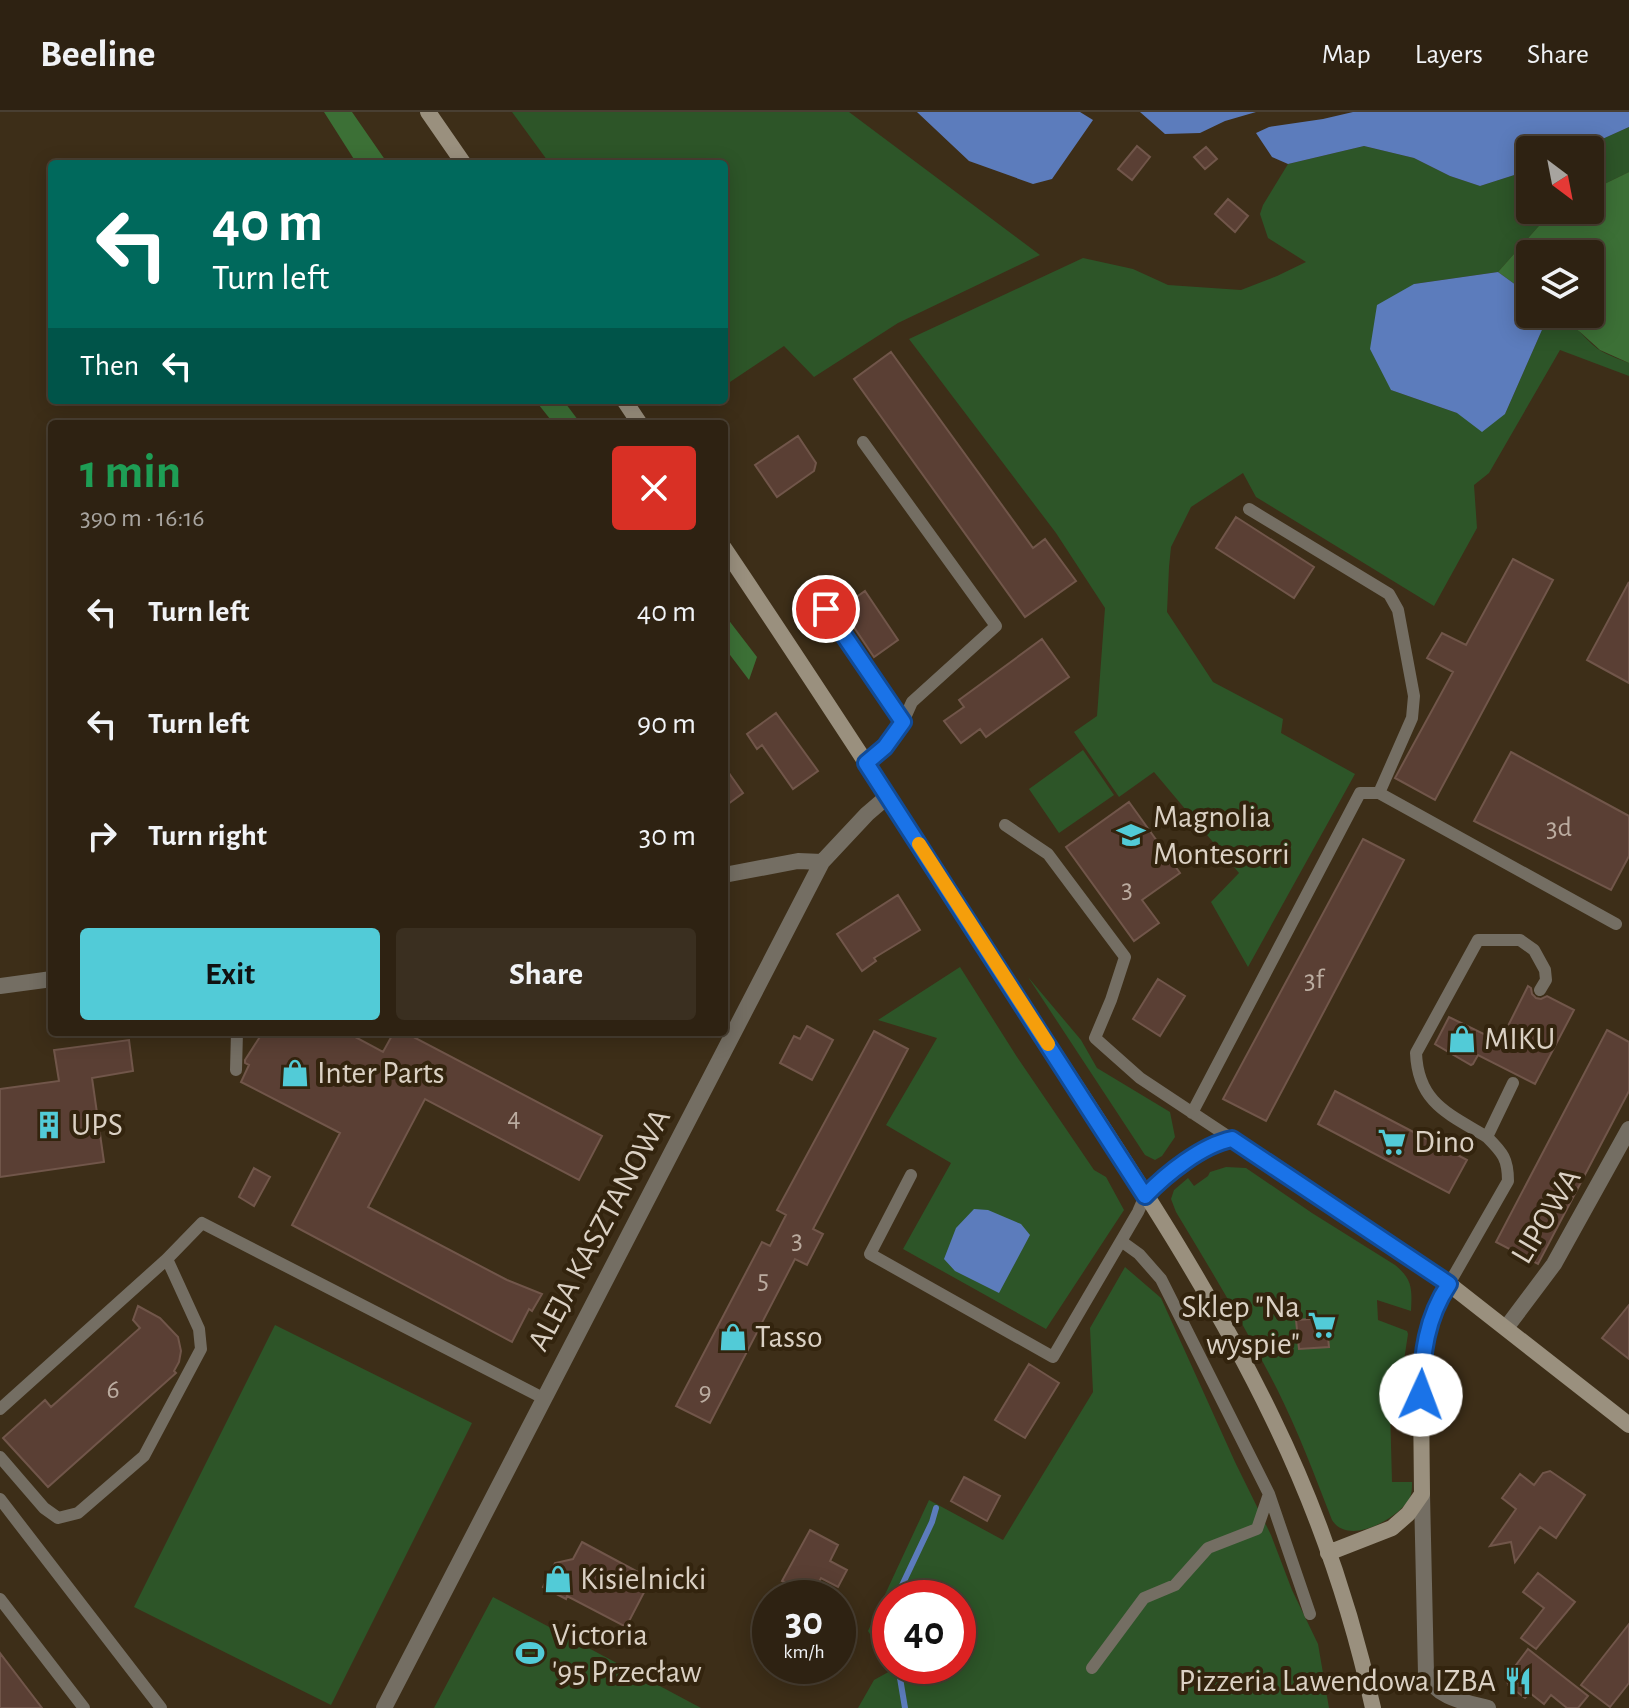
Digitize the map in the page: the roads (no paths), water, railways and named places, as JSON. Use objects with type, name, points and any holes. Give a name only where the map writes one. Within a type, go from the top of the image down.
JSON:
[{"type":"street","points":[[428,112],[461,160]]},
{"type":"street","points":[[728,554],[888,796],[1200,1283],[1254,1381],[1293,1461],[1328,1553],[1366,1674],[1373,1708]]},
{"type":"street","name":"ALEJA KASZTANOWA","points":[[384,1708],[822,862],[888,796]]},
{"type":"street","points":[[728,874],[798,861],[822,862]]},
{"type":"street","points":[[0,986],[48,980]]},
{"type":"street","name":"LIPOWA","points":[[1506,1328],[1554,1264],[1629,1129]]},
{"type":"street","points":[[1145,1196],[1193,1157],[1218,1142],[1232,1139],[1449,1284],[1629,1425]]},
{"type":"street","points":[[1449,1284],[1432,1316],[1423,1352],[1421,1395],[1426,1674],[1430,1684],[1443,1694],[1488,1708]]},
{"type":"street","points":[[1328,1553],[1379,1534],[1402,1521],[1422,1494]]},
{"type":"lane","points":[[863,442],[996,626],[912,702],[903,722],[885,747],[866,763]]},
{"type":"lane","points":[[1249,509],[1389,594],[1398,610],[1414,696],[1412,718],[1379,793]]},
{"type":"lane","points":[[826,609],[903,722]]},
{"type":"lane","points":[[1192,1113],[1360,793],[1379,793],[1616,924]]},
{"type":"lane","points":[[1005,825],[1048,854],[1125,957],[1095,1038],[1140,1078],[1232,1139]]},
{"type":"lane","points":[[1449,1284],[1508,1181],[1508,1164],[1501,1151],[1487,1137],[1445,1112],[1433,1101],[1417,1071],[1416,1053],[1478,940],[1520,940],[1534,950],[1545,970],[1546,980],[1540,990]]},
{"type":"lane","points":[[236,1070],[237,1036]]},
{"type":"lane","points":[[1487,1137],[1513,1083]]},
{"type":"lane","points":[[911,1175],[870,1254],[1053,1357],[1145,1196]]},
{"type":"lane","points":[[0,1409],[167,1259],[202,1223],[543,1398]]},
{"type":"lane","points":[[1121,1241],[1139,1254],[1161,1279],[1269,1494],[1310,1614]]},
{"type":"lane","points":[[0,1457],[44,1508],[58,1518],[78,1513],[144,1456],[201,1349],[199,1329],[167,1259]]},
{"type":"lane","points":[[1092,1668],[1144,1598],[1175,1585],[1208,1548],[1257,1529],[1269,1494]]},
{"type":"lane","points":[[0,1499],[161,1708]]},
{"type":"lane","points":[[0,1599],[84,1708]]},
{"type":"water","points":[[917,112],[1080,112],[1093,120],[1052,179],[1033,184],[969,161]]},
{"type":"water","points":[[1140,112],[1256,112],[1225,121],[1200,133],[1165,134]]},
{"type":"water","points":[[1353,112],[1629,112],[1629,127],[1604,138],[1516,136],[1516,174],[1480,186],[1450,176],[1414,158],[1364,146],[1288,164],[1272,157],[1256,133],[1269,127]]},
{"type":"water","points":[[1498,272],[1516,285],[1516,328],[1543,328],[1505,414],[1482,432],[1457,413],[1391,390],[1370,349],[1377,305],[1414,284]]},
{"type":"water","points":[[974,1209],[988,1210],[1021,1224],[1030,1235],[999,1293],[955,1271],[944,1259],[956,1228]]},
{"type":"waterway","points":[[905,1580],[936,1508]]},
{"type":"waterway","points":[[901,1684],[905,1708]]},
{"type":"place","name":"Magnolia Montesorri","points":[[1131,835]]},
{"type":"place","name":"MIKU","points":[[1462,1039]]},
{"type":"place","name":"Inter Parts","points":[[295,1073]]},
{"type":"place","name":"UPS","points":[[49,1125]]},
{"type":"place","name":"Dino","points":[[1392,1142]]},
{"type":"place","name":"Sklep \"Na wyspie\"","points":[[1322,1325]]},
{"type":"place","name":"Tasso","points":[[733,1337]]},
{"type":"place","name":"Kisielnicki","points":[[558,1579]]},
{"type":"place","name":"Victoria '95 Przecław","points":[[530,1653]]},
{"type":"place","name":"Pizzeria Lawendowa IZBA","points":[[1518,1681]]}]
